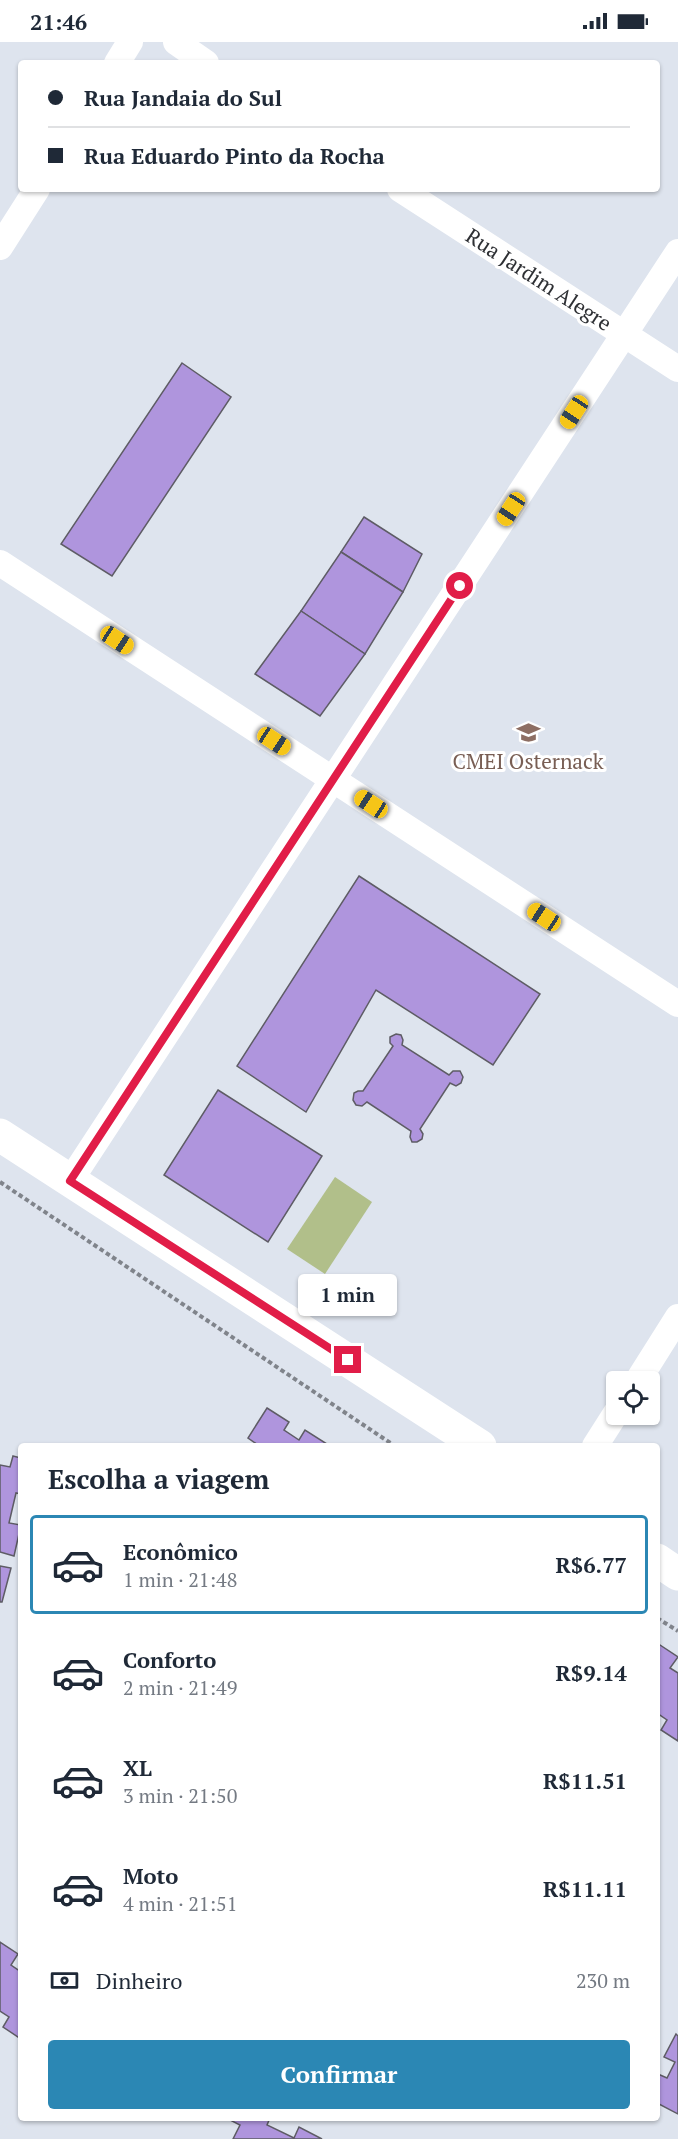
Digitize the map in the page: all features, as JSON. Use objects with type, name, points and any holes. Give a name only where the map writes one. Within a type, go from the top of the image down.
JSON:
[{"type":"main road","points":[[0,1135],[475,1443]]},
{"type":"main road","points":[[660,1562],[678,1574]]},
{"type":"street","points":[[119,60],[130,42]]},
{"type":"street","points":[[176,42],[202,60]]},
{"type":"street","points":[[0,247],[35,192]]},
{"type":"street","name":"Rua Jardim Alegre","points":[[405,192],[678,369]]},
{"type":"street","points":[[70,1181],[678,252]]},
{"type":"street","points":[[0,563],[678,1004]]},
{"type":"street","points":[[644,1371],[678,1317]]},
{"type":"street","points":[[597,1443],[608,1425]]},
{"type":"path","points":[[0,1182],[391,1443]]},
{"type":"path","points":[[660,1620],[678,1631]]},
{"type":"green space","points":[[335,1177],[372,1202],[325,1274],[287,1249]]},
{"type":"building","points":[[182,363],[231,397],[112,576],[61,544]]},
{"type":"building","points":[[364,517],[422,554],[403,592],[341,552]]},
{"type":"building","points":[[341,552],[403,592],[365,654],[301,611]]},
{"type":"building","points":[[301,611],[365,654],[320,716],[255,674]]},
{"type":"building","points":[[359,876],[540,994],[493,1065],[376,990],[306,1112],[237,1066]]},
{"type":"building","points":[[396,1034],[401,1035],[402,1045],[449,1075],[453,1071],[460,1071],[463,1077],[461,1083],[456,1086],[450,1083],[420,1129],[423,1134],[422,1139],[417,1142],[412,1142],[411,1131],[367,1102],[362,1106],[356,1105],[353,1100],[354,1093],[363,1091],[393,1046],[390,1043],[390,1037]]},
{"type":"building","points":[[218,1090],[322,1156],[268,1242],[164,1175]]},
{"type":"building","points":[[267,1408],[289,1422],[284,1430],[299,1440],[305,1430],[325,1443],[255,1443],[248,1438]]},
{"type":"building","points":[[13,1456],[18,1457],[18,1493],[16,1493],[9,1523],[18,1524],[14,1556],[0,1552],[0,1465],[10,1467]]},
{"type":"building","points":[[0,1566],[11,1568],[2,1602],[0,1602]]},
{"type":"building","points":[[660,1645],[678,1657],[670,1668],[678,1673],[678,1741],[661,1730],[667,1720],[660,1715]]},
{"type":"building","points":[[0,1942],[18,1954],[11,1965],[18,1970],[18,2037],[3,2027],[9,2017],[0,2011]]},
{"type":"building","points":[[676,2034],[678,2036],[678,2114],[660,2105],[660,2075],[667,2078],[675,2062],[664,2057]]},
{"type":"building","points":[[232,2121],[269,2121],[267,2125],[294,2138],[299,2127],[322,2139],[233,2139],[240,2125]]},
{"type":"place","name":"CMEI Osternack","points":[[528,733]]},
{"type":"route","points":[[348,1360],[70,1181],[460,586]]}]
